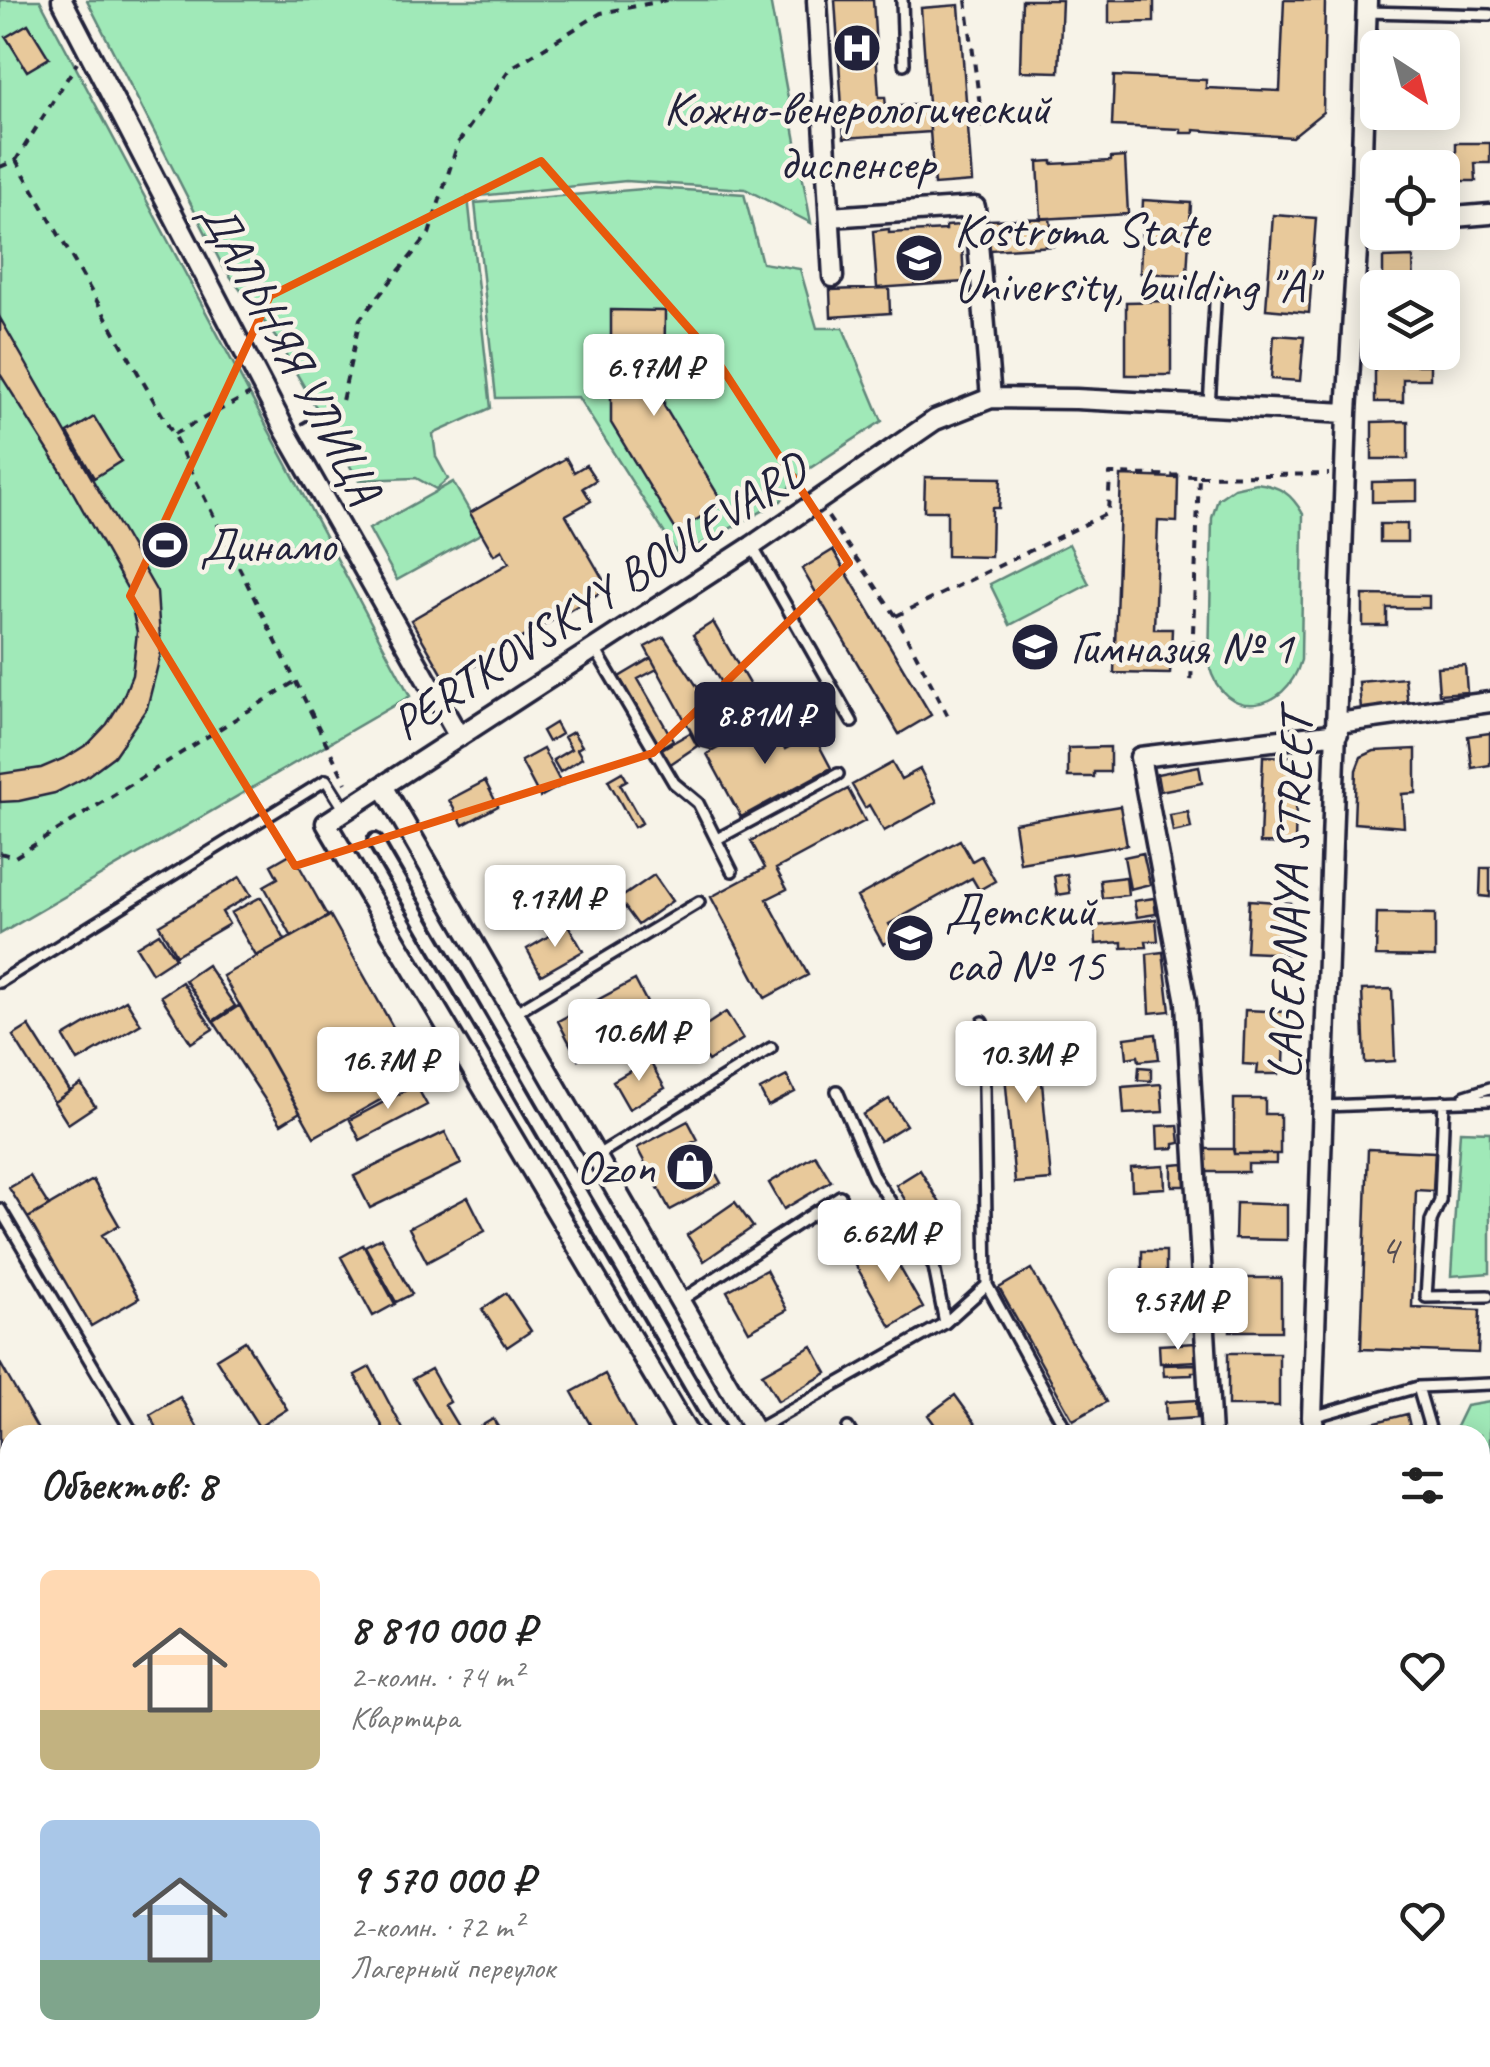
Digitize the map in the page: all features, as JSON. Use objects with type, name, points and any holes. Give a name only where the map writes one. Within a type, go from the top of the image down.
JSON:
[{"type":"street","name":"ДАЛЬНЯЯ УЛИЦА","points":[[62,0],[286,432],[459,737]]},
{"type":"street","points":[[817,0],[833,277]]},
{"type":"street","name":"LAGERNAYA STREET","points":[[1367,6],[1368,150]]},
{"type":"street","points":[[830,216],[975,206],[991,398]]},
{"type":"street","points":[[1460,216],[1490,214]]},
{"type":"street","name":"LAGERNAYA STREET","points":[[1314,1425],[1321,1106],[1347,413],[1365,250]]},
{"type":"street","name":"PERTKOVSKYY BOULEVARD","points":[[751,1425],[383,786],[752,546],[935,420],[991,398],[1347,413]]},
{"type":"street","points":[[1209,1425],[1186,1002],[1140,757],[1490,702]]},
{"type":"street","points":[[383,786],[326,823],[683,1425]]},
{"type":"street","points":[[375,841],[714,1425]]},
{"type":"lane","points":[[902,0],[904,64]]},
{"type":"lane","points":[[1367,6],[1490,16]]},
{"type":"lane","points":[[1210,407],[1216,288]]},
{"type":"lane","points":[[752,546],[852,722]]},
{"type":"lane","points":[[595,649],[674,783],[698,803],[732,870]]},
{"type":"lane","points":[[716,839],[838,774]]},
{"type":"lane","points":[[0,982],[326,780],[350,807]]},
{"type":"lane","points":[[514,1014],[699,902]]},
{"type":"lane","points":[[983,1022],[987,1286],[1063,1425]]},
{"type":"lane","points":[[596,1156],[770,1048]]},
{"type":"lane","points":[[1449,1101],[1490,1088]]},
{"type":"lane","points":[[836,1091],[874,1177],[934,1267],[945,1323]]},
{"type":"lane","points":[[1321,1106],[1490,1100]]},
{"type":"lane","points":[[1449,1101],[1440,1201],[1431,1221],[1426,1297],[1488,1296]]},
{"type":"lane","points":[[680,1301],[840,1196]]},
{"type":"lane","points":[[0,1209],[128,1425]]},
{"type":"lane","points":[[770,1425],[945,1323],[987,1286]]},
{"type":"lane","points":[[1317,1425],[1418,1386],[1490,1384]]},
{"type":"lane","points":[[1418,1386],[1429,1425]]},
{"type":"path","points":[[286,432],[342,401],[360,319],[429,234],[458,143],[511,68],[601,13],[666,0]]},
{"type":"path","points":[[966,0],[983,128]]},
{"type":"path","points":[[0,167],[16,160],[86,52]]},
{"type":"path","points":[[16,160],[174,434],[296,681],[350,807]]},
{"type":"path","points":[[174,434],[261,385]]},
{"type":"path","points":[[896,616],[1108,513],[1110,474],[1345,474]]},
{"type":"path","points":[[1191,685],[1199,476]]},
{"type":"path","points":[[817,501],[896,616],[949,718]]},
{"type":"path","points":[[0,853],[16,857],[296,681]]},
{"type":"highlighted area","points":[[541,161],[716,359],[849,563],[653,753],[295,866],[130,596],[270,296]]},
{"type":"green space","name":"Динамо","points":[[0,0],[40,0],[410,696],[0,934]]},
{"type":"green space","points":[[87,0],[770,0],[811,223],[745,189],[626,181],[468,197],[491,408],[433,434],[436,457],[448,479],[436,489],[416,478],[358,480],[276,338],[222,265]]},
{"type":"green space","points":[[655,188],[744,194],[762,263],[800,269],[817,328],[843,328],[882,421],[795,478],[781,501],[679,556],[578,397],[496,398],[475,203]]},
{"type":"green space","points":[[453,482],[482,533],[397,580],[369,529]]},
{"type":"green space","points":[[1256,483],[1284,492],[1303,514],[1301,660],[1282,692],[1255,704],[1240,703],[1227,696],[1209,665],[1212,518],[1218,499],[1234,488]]},
{"type":"green space","points":[[1069,544],[1089,584],[1010,625],[990,584]]},
{"type":"green space","points":[[1460,1131],[1490,1132],[1490,1273],[1451,1276]]},
{"type":"green space","points":[[1490,1402],[1490,1425],[1457,1425],[1466,1406]]},
{"type":"building","name":"Кожно-венерологический диспенсер","points":[[835,0],[873,0],[879,97],[885,97],[886,107],[928,104],[930,132],[844,138]]},
{"type":"building","points":[[1022,0],[1062,0],[1059,72],[1020,71]]},
{"type":"building","points":[[1109,0],[1154,0],[1154,22],[1109,23]]},
{"type":"building","points":[[1284,0],[1325,0],[1323,112],[1292,137],[1112,126],[1114,76],[1206,80],[1206,88],[1280,91]]},
{"type":"building","points":[[959,5],[972,182],[934,185],[921,8]]},
{"type":"building","points":[[28,24],[49,58],[27,71],[6,37]]},
{"type":"building","points":[[1456,143],[1490,143],[1490,163],[1475,163],[1476,181],[1460,181],[1460,150],[1456,150]]},
{"type":"building","name":"Kostroma State University, building \"A\"","points":[[1125,157],[1128,214],[1041,219],[1038,162],[1111,161]]},
{"type":"building","points":[[1143,200],[1191,203],[1187,275],[1140,273]]},
{"type":"building","points":[[1273,215],[1316,218],[1309,313],[1266,309]]},
{"type":"building","points":[[1050,218],[1053,246],[990,250],[988,220]]},
{"type":"building","name":"Kostroma State University, building \"A\"","points":[[961,225],[964,282],[877,288],[873,231],[946,230],[946,226]]},
{"type":"building","points":[[1413,257],[1413,270],[1383,270],[1383,258]]},
{"type":"building","points":[[889,288],[890,313],[831,317],[830,290]]},
{"type":"building","points":[[1171,301],[1171,375],[1126,375],[1126,302]]},
{"type":"building","points":[[611,310],[665,311],[664,406],[723,503],[677,532],[611,423]]},
{"type":"building","points":[[0,318],[157,592],[161,653],[147,708],[114,756],[55,793],[0,802],[0,774],[41,768],[67,757],[89,743],[107,724],[132,675],[137,632],[128,590],[61,471],[0,374]]},
{"type":"building","points":[[1274,335],[1304,337],[1300,381],[1271,379]]},
{"type":"building","points":[[1375,370],[1430,370],[1430,379],[1403,379],[1403,402],[1375,402]]},
{"type":"building","points":[[94,417],[121,461],[94,478],[68,433]]},
{"type":"building","points":[[1408,421],[1408,459],[1372,459],[1372,422]]},
{"type":"building","points":[[566,458],[574,472],[586,465],[596,480],[583,488],[591,501],[566,515],[608,588],[447,682],[411,620],[509,563],[502,550],[494,555],[470,513]]},
{"type":"building","points":[[1121,476],[1178,478],[1177,522],[1158,521],[1154,629],[1172,629],[1170,674],[1114,673]]},
{"type":"building","points":[[925,477],[1001,478],[999,508],[992,508],[991,557],[947,556],[947,511],[924,511]]},
{"type":"building","points":[[1417,481],[1417,501],[1372,502],[1372,482]]},
{"type":"building","points":[[1380,524],[1407,524],[1407,542],[1380,542]]},
{"type":"building","points":[[833,550],[931,715],[899,734],[802,569]]},
{"type":"building","points":[[1363,595],[1429,596],[1429,608],[1387,608],[1387,626],[1363,626]]},
{"type":"building","points":[[713,622],[770,720],[749,731],[693,635]]},
{"type":"building","points":[[664,637],[733,740],[714,750],[699,746],[645,647]]},
{"type":"building","points":[[651,658],[657,669],[638,679],[673,740],[660,748],[619,677]]},
{"type":"building","points":[[1465,665],[1467,692],[1439,694],[1437,667]]},
{"type":"building","points":[[1405,678],[1408,706],[1361,710],[1359,682]]},
{"type":"building","points":[[770,720],[785,749],[813,734],[831,768],[741,817],[707,754]]},
{"type":"building","points":[[555,723],[561,734],[548,742],[542,731]]},
{"type":"building","points":[[573,732],[582,746],[577,749],[582,758],[560,772],[553,760],[571,749],[564,737]]},
{"type":"building","points":[[690,733],[697,746],[669,765],[660,750]]},
{"type":"building","points":[[1490,733],[1490,765],[1472,768],[1468,736]]},
{"type":"building","points":[[1110,747],[1110,772],[1094,772],[1094,777],[1068,777],[1068,748]]},
{"type":"building","points":[[543,749],[562,785],[540,797],[521,761]]},
{"type":"building","points":[[1416,749],[1416,793],[1402,794],[1404,827],[1354,823],[1356,770],[1361,757],[1374,751]]},
{"type":"building","points":[[1263,756],[1297,757],[1295,844],[1260,843]]},
{"type":"building","points":[[892,763],[901,779],[920,769],[937,802],[884,831],[852,785]]},
{"type":"building","points":[[1199,766],[1202,783],[1160,791],[1157,774]]},
{"type":"building","points":[[622,772],[627,780],[620,784],[642,823],[634,827],[608,780]]},
{"type":"building","points":[[485,781],[498,806],[463,825],[449,800]]},
{"type":"building","points":[[848,789],[865,821],[776,869],[787,889],[767,899],[808,975],[765,998],[711,897],[765,868],[751,841]]},
{"type":"building","points":[[1120,806],[1127,845],[1020,863],[1014,823]]},
{"type":"building","points":[[1188,812],[1191,828],[1173,832],[1170,815]]},
{"type":"building","points":[[960,840],[972,861],[981,856],[995,881],[979,890],[972,878],[889,924],[896,937],[883,944],[857,897]]},
{"type":"building","points":[[292,853],[328,917],[292,937],[264,886],[278,878],[271,865]]},
{"type":"building","points":[[1143,853],[1150,884],[1130,889],[1124,857]]},
{"type":"building","points":[[1481,868],[1490,868],[1490,897],[1480,896]]},
{"type":"building","points":[[1067,874],[1070,893],[1057,895],[1054,876]]},
{"type":"building","points":[[654,875],[672,901],[638,925],[619,899]]},
{"type":"building","points":[[240,877],[251,895],[222,912],[229,924],[176,955],[159,925]]},
{"type":"building","points":[[1126,877],[1128,895],[1102,898],[1100,880]]},
{"type":"building","points":[[261,897],[285,940],[256,956],[231,913]]},
{"type":"building","points":[[1154,898],[1156,914],[1137,917],[1134,901]]},
{"type":"building","points":[[1249,900],[1291,903],[1288,954],[1246,952]]},
{"type":"building","points":[[1377,913],[1435,914],[1435,957],[1376,956]]},
{"type":"building","points":[[330,915],[421,1077],[314,1137],[223,976]]},
{"type":"building","points":[[1156,919],[1158,941],[1146,941],[1147,947],[1122,948],[1122,942],[1096,944],[1095,926]]},
{"type":"building","points":[[568,925],[583,951],[541,975],[527,949]]},
{"type":"building","points":[[159,933],[175,958],[152,973],[136,947]]},
{"type":"building","points":[[1163,952],[1170,1011],[1150,1013],[1147,954]]},
{"type":"building","points":[[207,965],[235,1006],[213,1021],[185,980]]},
{"type":"building","points":[[635,980],[655,1018],[578,1059],[558,1021]]},
{"type":"building","points":[[182,982],[213,1029],[191,1043],[161,996]]},
{"type":"building","points":[[1392,989],[1395,1061],[1365,1063],[1362,990]]},
{"type":"building","points":[[126,1000],[141,1024],[78,1061],[64,1037]]},
{"type":"building","points":[[240,1005],[300,1112],[281,1124],[214,1022]]},
{"type":"building","points":[[1245,1010],[1286,1012],[1284,1064],[1280,1064],[1279,1074],[1257,1074],[1258,1065],[1243,1064]]},
{"type":"building","points":[[726,1012],[743,1039],[708,1061],[691,1035]]},
{"type":"building","points":[[29,1026],[70,1091],[54,1102],[13,1036]]},
{"type":"building","points":[[1037,1029],[1051,1180],[1015,1183],[1001,1032]]},
{"type":"building","points":[[1156,1034],[1159,1059],[1127,1058],[1125,1038]]},
{"type":"building","points":[[649,1060],[665,1088],[629,1109],[613,1081]]},
{"type":"building","points":[[1139,1067],[1151,1068],[1151,1081],[1138,1080]]},
{"type":"building","points":[[787,1076],[795,1092],[768,1106],[760,1090]]},
{"type":"building","points":[[81,1084],[95,1106],[68,1124],[54,1102]]},
{"type":"building","points":[[1161,1084],[1163,1112],[1124,1114],[1122,1087]]},
{"type":"building","points":[[416,1085],[427,1105],[360,1140],[350,1120]]},
{"type":"building","points":[[889,1099],[906,1125],[880,1141],[863,1115]]},
{"type":"building","points":[[1234,1099],[1265,1099],[1265,1114],[1280,1114],[1280,1154],[1234,1154]]},
{"type":"building","points":[[688,1121],[698,1140],[683,1147],[696,1171],[710,1163],[721,1183],[670,1210],[637,1148]]},
{"type":"building","points":[[1178,1125],[1180,1143],[1174,1144],[1174,1148],[1158,1149],[1157,1126]]},
{"type":"building","points":[[445,1132],[461,1164],[370,1208],[354,1176]]},
{"type":"building","points":[[1202,1149],[1276,1154],[1276,1164],[1248,1164],[1248,1172],[1202,1172]]},
{"type":"building","points":[[1368,1149],[1435,1152],[1433,1191],[1416,1190],[1412,1307],[1480,1310],[1478,1353],[1361,1349]]},
{"type":"building","points":[[815,1155],[831,1181],[784,1209],[769,1183]]},
{"type":"building","points":[[1184,1164],[1185,1186],[1172,1186],[1172,1165]]},
{"type":"building","points":[[1164,1166],[1165,1188],[1132,1190],[1131,1168]]},
{"type":"building","points":[[920,1170],[952,1223],[928,1238],[896,1185]]},
{"type":"building","points":[[30,1176],[49,1206],[28,1218],[9,1188]]},
{"type":"building","points":[[93,1180],[119,1225],[102,1235],[139,1298],[91,1326],[28,1218]]},
{"type":"building","points":[[468,1197],[485,1231],[427,1262],[409,1228]]},
{"type":"building","points":[[735,1202],[753,1227],[704,1261],[687,1235]]},
{"type":"building","points":[[1236,1203],[1287,1205],[1287,1240],[1235,1239]]},
{"type":"building","points":[[381,1238],[412,1294],[396,1302],[365,1246]]},
{"type":"building","points":[[886,1243],[923,1308],[891,1327],[854,1262]]},
{"type":"building","points":[[363,1245],[395,1304],[373,1316],[341,1257]]},
{"type":"building","points":[[1142,1251],[1166,1251],[1166,1277],[1142,1277]]},
{"type":"building","points":[[1031,1269],[1106,1402],[1073,1420],[999,1288]]},
{"type":"building","points":[[766,1270],[787,1310],[749,1331],[727,1291]]},
{"type":"building","points":[[1230,1278],[1281,1278],[1281,1331],[1230,1331]]},
{"type":"building","points":[[506,1293],[531,1331],[507,1347],[482,1309]]},
{"type":"building","points":[[1195,1295],[1196,1312],[1164,1313],[1164,1296]]},
{"type":"building","points":[[245,1341],[287,1409],[258,1425],[216,1359]]},
{"type":"building","points":[[1196,1343],[1197,1361],[1160,1363],[1159,1345]]},
{"type":"building","points":[[812,1346],[827,1373],[778,1401],[762,1374]]},
{"type":"building","points":[[1228,1353],[1279,1353],[1279,1406],[1228,1406]]},
{"type":"building","points":[[0,1363],[35,1425],[0,1425]]},
{"type":"building","points":[[1196,1364],[1192,1375],[1164,1376],[1163,1365]]},
{"type":"building","points":[[370,1367],[401,1425],[382,1425],[355,1375]]},
{"type":"building","points":[[431,1369],[450,1402],[445,1405],[457,1425],[440,1425],[413,1379]]},
{"type":"building","points":[[605,1374],[633,1425],[590,1425],[572,1392]]},
{"type":"building","points":[[955,1395],[977,1425],[935,1425],[928,1415]]},
{"type":"building","points":[[180,1397],[196,1425],[156,1425],[150,1415]]},
{"type":"building","points":[[1196,1400],[1197,1418],[1166,1420],[1165,1402]]},
{"type":"building","points":[[1407,1414],[1410,1425],[1364,1425]]},
{"type":"place","name":"Кожно-венерологический диспенсер","points":[[857,48]]},
{"type":"place","name":"Kostroma State University, building \"A\"","points":[[919,258]]},
{"type":"place","name":"Динамо","points":[[165,545]]},
{"type":"place","name":"Гимназия № 1","points":[[1035,647]]},
{"type":"place","name":"Детский сад № 15","points":[[910,938]]},
{"type":"place","name":"Ozon","points":[[690,1167]]}]
